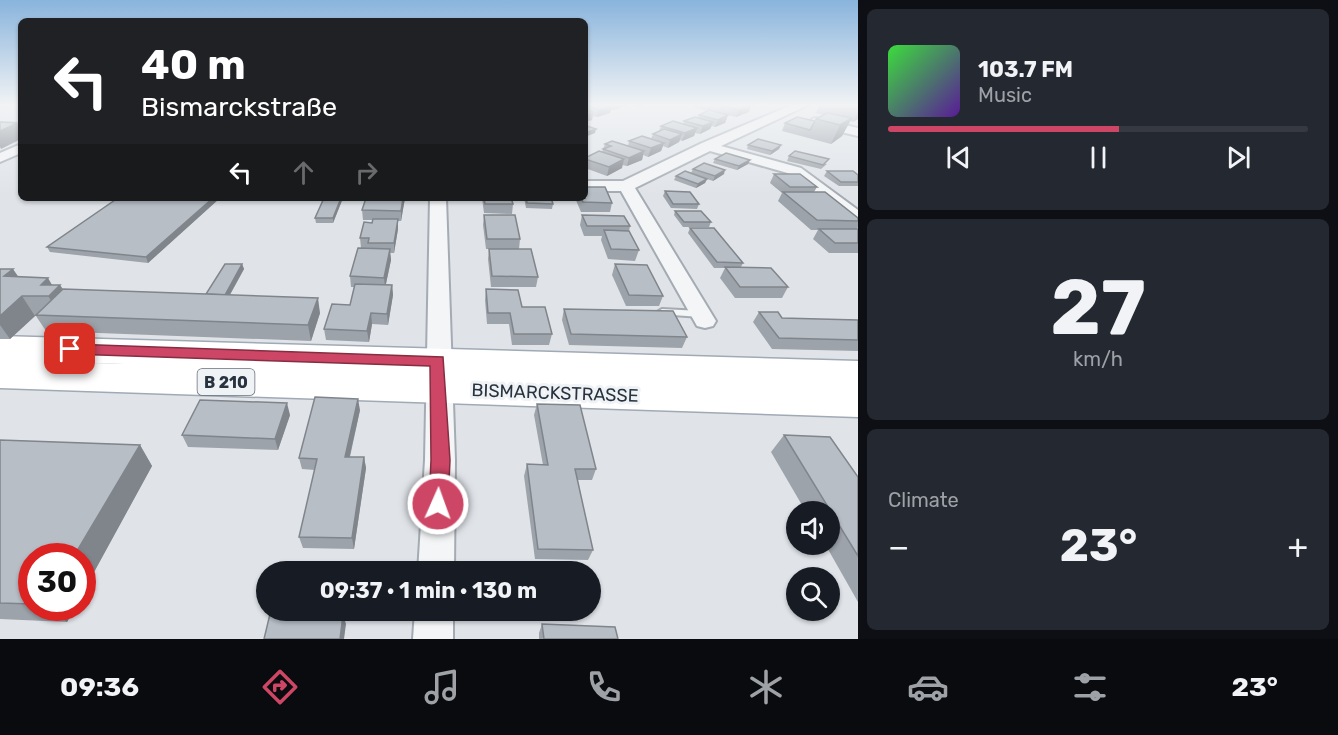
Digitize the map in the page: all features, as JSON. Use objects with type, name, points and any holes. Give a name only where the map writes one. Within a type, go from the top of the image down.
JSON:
[{"type":"main road","name":"BISMARCKSTRASSE","points":[[0,348],[858,402]]},
{"type":"main road","name":"BISMARCKSTRASSE","points":[[0,374],[858,375]]},
{"type":"street","points":[[588,186],[626,186],[734,134]]},
{"type":"street","points":[[707,146],[796,171],[858,218]]},
{"type":"street","points":[[0,158],[18,149]]},
{"type":"street","points":[[626,186],[703,317]]},
{"type":"street","points":[[436,561],[440,460],[438,201]]},
{"type":"street","points":[[433,639],[434,621]]},
{"type":"lane","points":[[653,312],[703,317]]},
{"type":"building","points":[[653,134],[681,134],[682,134],[670,140]]},
{"type":"building","points":[[642,136],[664,143],[651,148],[629,141]]},
{"type":"building","points":[[758,139],[781,145],[772,151],[748,145]]},
{"type":"building","points":[[612,141],[644,151],[629,158],[603,149],[611,146],[605,144]]},
{"type":"building","points":[[599,151],[624,159],[609,167],[588,160],[588,156]]},
{"type":"building","points":[[795,151],[829,159],[823,165],[789,156]]},
{"type":"building","points":[[726,153],[750,160],[739,166],[715,159]]},
{"type":"building","points":[[704,163],[725,170],[715,176],[693,169]]},
{"type":"building","points":[[685,171],[707,179],[698,184],[676,176]]},
{"type":"building","points":[[827,171],[853,171],[858,175],[858,182],[841,182]]},
{"type":"building","points":[[774,174],[800,174],[817,187],[790,187]]},
{"type":"building","points":[[588,187],[605,187],[612,203],[583,202],[588,201]]},
{"type":"building","points":[[665,191],[690,192],[699,204],[673,204]]},
{"type":"building","points":[[783,192],[825,192],[858,218],[858,221],[817,220]]},
{"type":"building","points":[[114,201],[210,201],[146,257],[47,247]]},
{"type":"building","points":[[323,201],[340,201],[333,218],[315,218]]},
{"type":"building","points":[[365,201],[403,201],[401,211],[362,210]]},
{"type":"building","points":[[484,201],[512,201],[513,204],[485,204]]},
{"type":"building","points":[[527,201],[552,201],[553,204],[527,203]]},
{"type":"building","points":[[675,211],[701,211],[711,222],[684,222]]},
{"type":"building","points":[[484,215],[515,215],[520,239],[487,239]]},
{"type":"building","points":[[582,215],[624,216],[630,226],[587,226]]},
{"type":"building","points":[[373,219],[398,219],[394,243],[368,243],[369,238],[360,238],[364,222],[372,223]]},
{"type":"building","points":[[690,228],[714,228],[743,263],[717,262]]},
{"type":"building","points":[[819,229],[858,229],[858,243],[835,243]]},
{"type":"building","points":[[604,230],[629,231],[639,250],[611,249]]},
{"type":"building","points":[[358,248],[390,249],[384,278],[350,276]]},
{"type":"building","points":[[489,249],[531,249],[538,277],[492,276]]},
{"type":"building","points":[[225,264],[242,264],[225,295],[206,294]]},
{"type":"building","points":[[615,264],[647,265],[663,296],[629,295]]},
{"type":"building","points":[[725,267],[771,268],[788,287],[740,287]]},
{"type":"building","points":[[0,269],[13,269],[4,276],[48,278],[41,285],[60,285],[49,296],[22,296],[0,316]]},
{"type":"building","points":[[355,284],[392,285],[387,314],[371,313],[367,331],[324,329],[332,304],[350,305]]},
{"type":"building","points":[[63,289],[318,298],[308,325],[36,315]]},
{"type":"building","points":[[486,289],[518,290],[522,307],[545,307],[552,334],[514,334],[510,313],[488,313]]},
{"type":"building","points":[[564,309],[673,311],[687,337],[571,334]]},
{"type":"building","points":[[759,312],[778,312],[782,318],[858,320],[858,340],[779,338]]},
{"type":"building","points":[[315,397],[358,399],[345,457],[364,457],[352,538],[299,537],[317,459],[299,458]]},
{"type":"building","points":[[200,400],[287,403],[275,439],[182,435]]},
{"type":"building","points":[[537,404],[580,405],[596,469],[575,469],[593,550],[538,549],[527,464],[548,465]]},
{"type":"building","points":[[784,435],[830,437],[858,477],[858,556],[840,527],[840,501],[824,501]]},
{"type":"building","points":[[0,440],[140,445],[82,543],[18,543],[18,604],[0,603]]},
{"type":"building","points":[[268,621],[342,621],[340,639],[264,639]]},
{"type":"building","points":[[542,624],[615,627],[618,639],[544,639]]},
{"type":"route","points":[[70,349],[438,361],[440,460],[438,504]]}]
